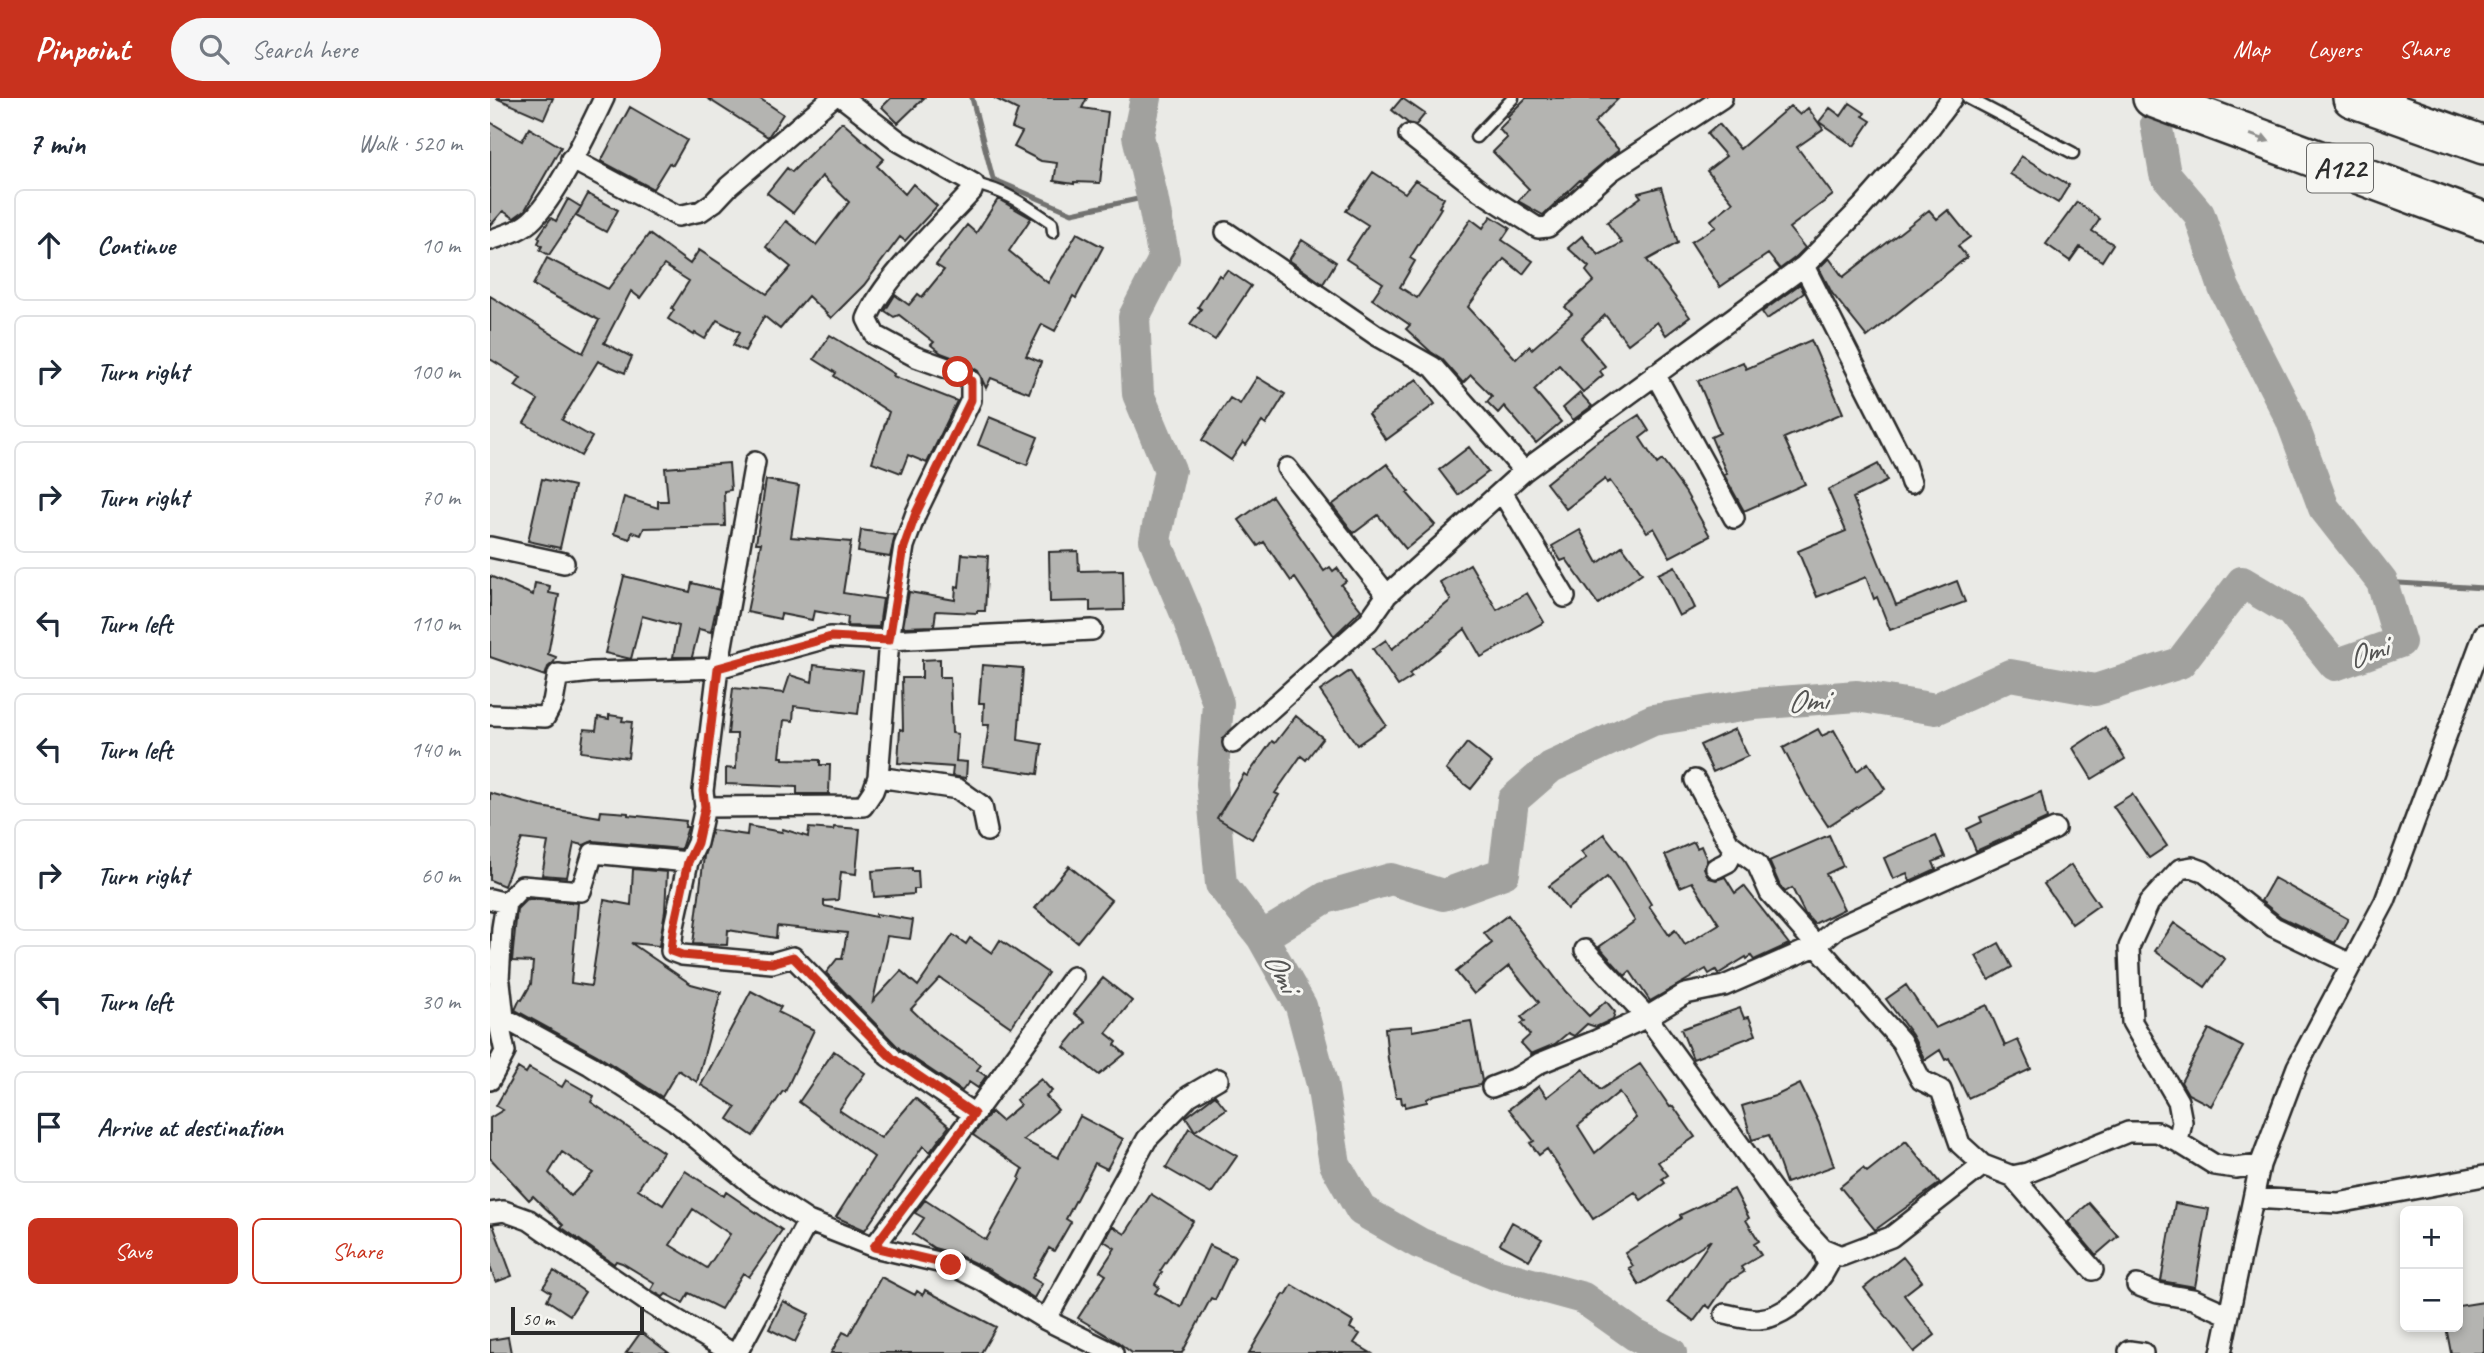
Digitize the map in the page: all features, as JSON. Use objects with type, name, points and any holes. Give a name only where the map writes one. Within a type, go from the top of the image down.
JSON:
[{"type":"highway","name":"A122","points":[[2151,98],[2484,221]]},
{"type":"highway","name":"A122","points":[[2352,98],[2484,145]]},
{"type":"street","points":[[490,240],[510,234],[533,219],[571,159],[604,98]]},
{"type":"street","points":[[571,159],[678,216],[701,211],[832,98]]},
{"type":"street","points":[[705,807],[863,806],[873,791],[878,777],[889,640],[904,547],[916,513],[971,400],[971,381],[958,372],[916,357],[875,335],[867,319],[872,306],[972,191],[974,184],[900,142],[843,98]]},
{"type":"street","points":[[1409,135],[1480,191],[1538,228],[1548,227],[1611,171],[1722,98]]},
{"type":"street","points":[[1233,743],[1368,622],[1387,595],[1524,471],[1804,266],[1907,157],[1952,98]]},
{"type":"street","points":[[1226,232],[1376,335],[1433,367],[1524,471]]},
{"type":"street","points":[[1804,266],[1905,465],[1911,483]]},
{"type":"street","points":[[1655,374],[1734,518]]},
{"type":"street","points":[[755,462],[718,668],[703,791],[705,807],[697,843],[688,862],[671,951],[682,955],[772,963],[793,957],[890,1057],[974,1114]]},
{"type":"street","points":[[1287,468],[1387,595]]},
{"type":"street","points":[[1502,492],[1565,597]]},
{"type":"street","points":[[490,547],[564,563]]},
{"type":"street","points":[[490,715],[545,717],[553,702],[558,674],[718,668],[831,637],[889,640],[1092,630]]},
{"type":"street","points":[[2221,1353],[2260,1165],[2297,1067],[2385,901],[2484,634]]},
{"type":"street","points":[[878,777],[958,789],[982,806],[987,831]]},
{"type":"street","points":[[1695,780],[1729,843],[1757,864],[1770,893],[1900,1041],[1921,1080],[1941,1090],[1960,1144],[1983,1165],[2012,1176],[2094,1270]]},
{"type":"street","points":[[1492,1087],[1518,1077],[1540,1063],[1597,1041],[1647,1017],[1685,994],[1724,986],[1816,946],[1838,927],[2055,830]]},
{"type":"street","points":[[1716,868],[1728,862],[1735,848]]},
{"type":"street","points":[[490,1080],[505,1052],[496,1014],[502,928],[498,901],[522,886],[581,891],[593,853],[688,862]]},
{"type":"street","points":[[2178,1142],[2182,1122],[2178,1101],[2132,1022],[2129,947],[2149,903],[2179,869],[2192,867],[2203,872],[2274,927],[2351,964]]},
{"type":"street","points":[[1585,950],[1647,1017],[1787,1210],[1822,1248],[1828,1265],[1822,1276],[1784,1313],[1759,1319],[1725,1314]]},
{"type":"street","points":[[874,1247],[1073,977]]},
{"type":"street","points":[[500,982],[504,1018],[590,1065],[674,1120],[753,1185],[808,1221],[874,1247],[951,1265],[983,1281],[1046,1320],[1112,1353]]},
{"type":"street","points":[[1046,1320],[1147,1139],[1189,1096],[1218,1079]]},
{"type":"street","points":[[2012,1176],[2028,1173],[2128,1132],[2157,1132],[2215,1165],[2235,1168],[2260,1165]]},
{"type":"street","points":[[1822,1248],[1842,1256],[1891,1237],[1983,1165]]},
{"type":"street","points":[[2254,1198],[2338,1203],[2484,1176]]},
{"type":"street","points":[[490,1213],[504,1211],[529,1220],[649,1303],[732,1353]]},
{"type":"street","points":[[737,1353],[808,1221]]},
{"type":"street","points":[[2137,1285],[2158,1293],[2193,1299],[2229,1315]]},
{"type":"lane","points":[[1476,137],[1513,98]]},
{"type":"lane","points":[[1968,98],[2073,153]]},
{"type":"lane","points":[[974,184],[994,188],[1013,197],[1052,223],[1053,232]]},
{"type":"building","points":[[496,98],[553,98],[544,119]]},
{"type":"building","points":[[707,98],[759,98],[783,114],[768,137]]},
{"type":"building","points":[[891,98],[924,98],[898,123],[882,107]]},
{"type":"building","points":[[994,98],[1087,98],[1082,108],[1108,112],[1100,183],[1074,184],[1054,181],[1057,163],[1041,161],[1014,147],[1022,132],[1012,128],[1018,110]]},
{"type":"building","points":[[1402,98],[1425,114],[1416,125],[1408,123],[1392,110]]},
{"type":"building","points":[[1526,98],[1619,98],[1594,123],[1619,150],[1580,180],[1543,215],[1518,201],[1529,189],[1493,152],[1507,138],[1499,129]]},
{"type":"building","points":[[1850,103],[1865,113],[1863,116],[1871,121],[1854,146],[1819,122],[1830,108],[1841,116]]},
{"type":"building","points":[[1790,106],[1800,115],[1808,108],[1823,129],[1797,147],[1833,195],[1789,228],[1805,248],[1796,257],[1780,269],[1768,254],[1720,287],[1691,242],[1716,227],[1711,220],[1733,202],[1707,171],[1726,156],[1707,134],[1719,124],[1740,149]]},
{"type":"building","points":[[630,107],[687,140],[673,165],[669,163],[653,189],[601,161]]},
{"type":"building","points":[[490,122],[522,141],[529,128],[561,147],[525,210],[514,218],[503,211],[490,226]]},
{"type":"building","points":[[842,122],[884,159],[877,166],[905,194],[913,184],[937,206],[905,241],[900,237],[864,285],[831,318],[808,296],[780,329],[764,316],[745,351],[733,345],[740,332],[717,320],[705,339],[668,319],[689,281],[664,265],[640,298],[631,291],[604,343],[632,357],[625,373],[598,361],[562,420],[592,437],[581,456],[524,423],[538,400],[515,386],[521,378],[490,359],[490,296],[583,353],[599,320],[533,285],[547,258],[608,289],[649,234],[690,264],[699,250],[767,294],[791,267],[766,247],[786,221],[816,245],[849,202],[822,176],[793,213],[767,193],[787,168],[792,172]]},
{"type":"building","points":[[2021,156],[2069,185],[2058,203],[2010,174]]},
{"type":"building","points":[[1373,172],[1405,193],[1415,180],[1444,198],[1439,207],[1441,208],[1410,258],[1415,261],[1400,287],[1417,298],[1471,219],[1483,228],[1491,216],[1510,228],[1502,240],[1533,261],[1523,274],[1504,259],[1468,307],[1516,359],[1529,346],[1532,349],[1572,314],[1565,307],[1594,281],[1586,271],[1589,267],[1568,248],[1582,236],[1599,255],[1622,243],[1607,222],[1641,197],[1638,193],[1661,187],[1678,243],[1647,260],[1690,317],[1666,335],[1657,322],[1628,344],[1605,315],[1581,338],[1605,366],[1600,371],[1603,375],[1583,392],[1559,365],[1534,390],[1561,422],[1536,443],[1504,406],[1498,413],[1487,402],[1492,396],[1471,375],[1463,383],[1442,359],[1406,329],[1410,325],[1372,299],[1383,283],[1346,259],[1368,225],[1346,211]]},
{"type":"building","points":[[588,194],[618,210],[606,232],[576,216]]},
{"type":"building","points":[[568,199],[581,207],[549,255],[540,250],[542,246],[538,243],[538,237],[551,218],[556,221]]},
{"type":"building","points":[[998,199],[1031,218],[1009,251],[1048,283],[1077,233],[1103,247],[1055,331],[1042,324],[1026,356],[1041,362],[1029,393],[991,378],[986,388],[978,371],[941,353],[931,345],[934,342],[899,315],[894,317],[885,311],[895,295],[909,305],[918,294],[922,297],[944,270],[936,265],[967,225],[976,233]]},
{"type":"building","points":[[2077,202],[2100,219],[2092,231],[2113,244],[2102,261],[2080,247],[2070,261],[2046,244]]},
{"type":"building","points":[[1929,210],[1937,219],[1948,210],[1970,237],[1958,246],[1967,257],[1867,337],[1832,293],[1819,268],[1829,258],[1843,277]]},
{"type":"building","points":[[1302,240],[1336,262],[1323,284],[1289,260]]},
{"type":"building","points":[[1227,270],[1251,286],[1215,340],[1190,324],[1219,275],[1222,277]]},
{"type":"building","points":[[1800,284],[1804,293],[1767,319],[1762,312]]},
{"type":"building","points":[[830,335],[894,374],[893,376],[957,401],[927,463],[908,455],[901,473],[872,462],[889,412],[834,376],[836,373],[814,359]]},
{"type":"building","points":[[1811,340],[1843,413],[1784,438],[1805,484],[1744,511],[1724,475],[1727,474],[1711,437],[1720,433],[1698,381],[1743,362],[1746,369]]},
{"type":"building","points":[[1257,377],[1285,394],[1266,425],[1262,422],[1246,445],[1243,442],[1231,460],[1202,440],[1230,398],[1240,404]]},
{"type":"building","points":[[1417,379],[1435,404],[1386,440],[1368,414]]},
{"type":"building","points":[[1580,393],[1592,406],[1573,420],[1563,408]]},
{"type":"building","points":[[1639,415],[1649,431],[1640,438],[1657,464],[1662,460],[1686,493],[1710,536],[1670,557],[1654,528],[1647,532],[1610,481],[1607,483],[1605,479],[1566,509],[1546,483],[1594,444]]},
{"type":"building","points":[[989,417],[1038,437],[1027,465],[978,445]]},
{"type":"building","points":[[1469,447],[1488,472],[1458,495],[1439,470]]},
{"type":"building","points":[[729,463],[731,490],[724,491],[725,526],[644,528],[641,535],[632,532],[630,539],[614,534],[624,497],[658,508],[658,501],[668,501],[665,468]]},
{"type":"building","points":[[1387,464],[1409,492],[1407,493],[1435,525],[1406,549],[1378,515],[1354,533],[1332,505]]},
{"type":"building","points":[[1878,464],[1887,481],[1853,498],[1896,605],[1957,581],[1965,602],[1890,630],[1866,577],[1817,597],[1798,551],[1846,531],[1828,490]]},
{"type":"building","points":[[542,479],[574,486],[560,548],[528,541]]},
{"type":"building","points":[[766,480],[799,486],[791,537],[851,542],[843,593],[883,599],[879,627],[847,626],[848,617],[814,611],[812,620],[781,614],[780,619],[747,612],[761,543],[756,543]]},
{"type":"building","points":[[1272,496],[1324,571],[1330,567],[1333,571],[1337,568],[1346,581],[1341,585],[1361,610],[1334,636],[1295,578],[1291,581],[1264,542],[1258,546],[1239,520]]},
{"type":"building","points":[[861,530],[895,535],[890,557],[858,552]]},
{"type":"building","points":[[1580,530],[1598,563],[1622,546],[1642,573],[1598,604],[1566,559],[1561,561],[1552,546]]},
{"type":"building","points":[[1078,551],[1079,571],[1123,570],[1124,610],[1090,611],[1090,601],[1050,602],[1049,552]]},
{"type":"building","points":[[962,554],[988,556],[985,611],[936,611],[934,626],[903,627],[909,592],[955,600]]},
{"type":"building","points":[[1470,564],[1497,610],[1527,593],[1544,622],[1481,657],[1465,629],[1409,674],[1412,677],[1398,686],[1373,649],[1386,640],[1392,649],[1451,600],[1440,582]]},
{"type":"building","points":[[1675,566],[1695,608],[1679,616],[1658,574]]},
{"type":"building","points":[[490,576],[533,595],[535,583],[550,586],[549,593],[559,595],[548,654],[556,657],[545,676],[490,657]]},
{"type":"building","points":[[624,576],[690,592],[692,583],[720,590],[711,632],[699,629],[692,657],[673,657],[679,626],[642,616],[631,659],[605,653]]},
{"type":"building","points":[[940,659],[940,677],[950,677],[952,733],[958,734],[956,761],[967,762],[966,778],[952,776],[953,767],[898,763],[900,729],[903,730],[902,678],[922,678],[922,660]]},
{"type":"building","points":[[814,665],[863,671],[858,714],[794,706],[793,721],[784,720],[780,757],[820,760],[820,765],[830,765],[829,794],[797,794],[797,787],[726,784],[726,768],[736,769],[737,734],[728,734],[733,688],[784,693],[790,675],[812,682]]},
{"type":"building","points":[[982,665],[1023,668],[1018,740],[1042,744],[1038,774],[983,766],[989,725],[983,725],[984,703],[979,703]]},
{"type":"building","points":[[1350,671],[1386,725],[1357,745],[1320,691]]},
{"type":"building","points":[[609,715],[623,717],[622,721],[632,722],[628,758],[581,752],[584,729],[596,730],[598,717],[609,719]]},
{"type":"building","points":[[1296,716],[1323,738],[1306,760],[1301,756],[1275,793],[1279,795],[1252,839],[1217,818],[1244,774],[1247,776],[1272,741],[1275,743]]},
{"type":"building","points":[[2105,727],[2125,759],[2092,779],[2073,748]]},
{"type":"building","points":[[1735,729],[1748,756],[1713,772],[1700,745]]},
{"type":"building","points":[[1818,729],[1822,736],[1834,730],[1857,771],[1868,763],[1885,789],[1828,826],[1806,793],[1783,748]]},
{"type":"building","points":[[1467,743],[1492,763],[1471,789],[1446,770]]},
{"type":"building","points":[[2041,792],[2047,819],[1976,851],[1967,829],[1982,822],[1980,817]]},
{"type":"building","points":[[490,793],[541,807],[600,817],[601,811],[686,821],[685,827],[688,827],[681,849],[593,841],[584,845],[574,843],[567,877],[542,875],[548,842],[522,839],[504,886],[490,880]]},
{"type":"building","points":[[2132,794],[2167,846],[2149,858],[2113,806]]},
{"type":"building","points":[[748,826],[782,832],[783,829],[808,837],[809,828],[860,829],[856,874],[841,872],[838,900],[824,901],[824,906],[876,917],[876,914],[913,920],[910,939],[887,936],[873,1001],[901,971],[918,986],[953,935],[966,944],[970,938],[992,953],[1000,940],[1048,973],[1011,1027],[940,978],[911,1009],[935,1032],[981,1065],[977,1070],[986,1076],[978,1088],[969,1082],[962,1091],[901,1050],[826,973],[837,959],[842,959],[847,933],[777,926],[776,938],[728,930],[727,945],[693,944],[704,856],[712,830],[747,835]]},
{"type":"building","points":[[1604,834],[1624,860],[1651,904],[1649,906],[1669,935],[1675,930],[1685,945],[1719,924],[1692,882],[1680,887],[1665,855],[1694,842],[1697,848],[1701,846],[1707,860],[1704,868],[1709,878],[1716,880],[1725,877],[1735,893],[1744,886],[1789,944],[1754,960],[1751,956],[1747,959],[1746,957],[1718,974],[1716,970],[1709,974],[1706,969],[1650,1001],[1630,971],[1625,976],[1599,947],[1635,921],[1607,877],[1567,909],[1549,886],[1586,858],[1581,852]]},
{"type":"building","points":[[1829,835],[1843,866],[1826,874],[1844,909],[1814,924],[1805,914],[1792,888],[1785,892],[1780,886],[1769,861]]},
{"type":"building","points":[[1936,836],[1945,857],[1933,862],[1936,869],[1910,881],[1907,873],[1893,879],[1884,858]]},
{"type":"building","points":[[2071,865],[2099,905],[2072,924],[2044,884]]},
{"type":"building","points":[[1069,866],[1111,900],[1077,942],[1035,908]]},
{"type":"building","points":[[912,868],[912,871],[918,871],[919,889],[914,889],[914,894],[874,897],[872,871]]},
{"type":"building","points":[[633,869],[667,872],[665,911],[659,946],[631,943],[691,984],[721,992],[697,1082],[678,1070],[662,1097],[597,1055],[515,1010],[531,984],[533,962],[512,961],[517,909],[527,899],[578,903],[571,983],[591,986],[604,900],[631,905]]},
{"type":"building","points":[[2274,878],[2348,919],[2335,943],[2281,917],[2261,901]]},
{"type":"building","points":[[1508,915],[1566,992],[1589,1016],[1606,1001],[1615,1012],[1613,1019],[1596,1027],[1587,1024],[1574,1036],[1568,1033],[1555,1044],[1531,1054],[1521,1043],[1530,1035],[1521,1024],[1525,1021],[1521,1017],[1539,1002],[1509,966],[1474,994],[1456,972],[1492,943],[1484,933]]},
{"type":"building","points":[[2174,923],[2225,959],[2205,987],[2155,951]]},
{"type":"building","points":[[1999,943],[2012,967],[1989,980],[1976,956]]},
{"type":"building","points":[[1103,978],[1132,1001],[1106,1033],[1117,1042],[1115,1045],[1125,1054],[1099,1075],[1064,1047],[1085,1022],[1074,1013]]},
{"type":"building","points":[[1906,985],[1935,1028],[1987,1005],[2005,1046],[2018,1040],[2031,1069],[1968,1098],[1949,1058],[1945,1060],[1940,1050],[1925,1060],[1912,1035],[1886,999]]},
{"type":"building","points":[[751,991],[781,1007],[778,1012],[814,1030],[785,1092],[783,1091],[753,1136],[728,1119],[736,1107],[701,1085]]},
{"type":"building","points":[[1740,1008],[1744,1018],[1749,1017],[1756,1035],[1693,1059],[1681,1029]]},
{"type":"building","points":[[1471,1021],[1482,1081],[1480,1085],[1434,1095],[1427,1099],[1427,1102],[1405,1107],[1401,1097],[1396,1097],[1385,1028],[1412,1026],[1412,1031]]},
{"type":"building","points":[[2209,1029],[2243,1047],[2211,1106],[2188,1094],[2181,1082]]},
{"type":"building","points":[[834,1051],[865,1073],[839,1110],[881,1138],[915,1098],[949,1126],[930,1152],[923,1146],[865,1230],[836,1217],[874,1157],[799,1102]]},
{"type":"building","points":[[1640,1064],[1695,1137],[1658,1162],[1668,1175],[1662,1179],[1665,1183],[1641,1200],[1635,1192],[1593,1219],[1547,1149],[1539,1155],[1530,1143],[1534,1141],[1509,1109],[1539,1086],[1547,1097],[1583,1069],[1600,1090]],"holes":[[[1619,1092],[1636,1118],[1595,1153],[1578,1126]]]},
{"type":"building","points":[[518,1068],[526,1073],[529,1068],[562,1087],[566,1080],[594,1096],[591,1102],[663,1152],[638,1189],[663,1205],[685,1171],[724,1196],[726,1192],[782,1230],[749,1277],[743,1273],[721,1309],[689,1293],[683,1303],[666,1294],[663,1297],[651,1290],[655,1283],[622,1263],[616,1261],[614,1264],[561,1227],[563,1225],[533,1196],[529,1200],[490,1158],[490,1118],[503,1110],[496,1106]],"holes":[[[562,1152],[593,1173],[571,1196],[549,1173]],[[693,1209],[730,1234],[707,1268],[670,1245]]]},
{"type":"building","points":[[1041,1079],[1052,1091],[1046,1096],[1058,1110],[1023,1140],[1058,1158],[1080,1116],[1123,1139],[1107,1169],[1095,1163],[1066,1219],[1071,1222],[1054,1251],[1049,1248],[1032,1278],[1042,1284],[1034,1298],[989,1270],[956,1254],[934,1248],[913,1234],[924,1218],[915,1213],[925,1200],[986,1240],[1023,1169],[973,1135],[991,1112],[1001,1121],[1020,1105],[1016,1100]]},
{"type":"building","points":[[1800,1084],[1819,1123],[1834,1166],[1786,1183],[1769,1135],[1752,1140],[1742,1106],[1775,1096]]},
{"type":"building","points":[[1215,1095],[1226,1109],[1195,1131],[1186,1117]]},
{"type":"building","points":[[1189,1128],[1237,1156],[1211,1194],[1166,1168]]},
{"type":"building","points":[[1906,1141],[1940,1183],[1875,1230],[1840,1187],[1863,1168],[1867,1172]]},
{"type":"building","points":[[1734,1189],[1749,1218],[1746,1220],[1759,1241],[1754,1244],[1761,1255],[1741,1267],[1744,1272],[1728,1282],[1710,1308],[1706,1305],[1694,1321],[1668,1302],[1711,1240],[1639,1285],[1629,1268],[1633,1266],[1625,1253],[1681,1218],[1680,1215]]},
{"type":"building","points":[[1151,1194],[1193,1221],[1160,1271],[1162,1272],[1155,1284],[1159,1287],[1155,1293],[1181,1307],[1209,1245],[1235,1257],[1215,1300],[1211,1298],[1182,1353],[1132,1353],[1078,1318],[1106,1275],[1100,1271],[1115,1248],[1104,1241],[1112,1226],[1125,1234]]},
{"type":"building","points":[[2089,1203],[2118,1236],[2096,1255],[2068,1222]]},
{"type":"building","points":[[2175,1203],[2209,1209],[2195,1287],[2161,1281]]},
{"type":"building","points":[[1512,1222],[1542,1239],[1529,1260],[1500,1244]]},
{"type":"building","points":[[490,1225],[493,1225],[512,1276],[496,1282],[490,1267]]},
{"type":"building","points":[[1903,1257],[1922,1281],[1904,1295],[1935,1335],[1914,1352],[1864,1288]]},
{"type":"building","points":[[554,1271],[585,1292],[570,1315],[547,1300],[551,1292],[543,1287]]},
{"type":"building","points":[[881,1277],[915,1295],[917,1291],[923,1295],[925,1290],[996,1327],[981,1353],[831,1353],[843,1332],[849,1335]]},
{"type":"building","points":[[1292,1285],[1353,1322],[1350,1328],[1360,1334],[1354,1343],[1371,1353],[1249,1353]]},
{"type":"building","points":[[783,1301],[809,1314],[795,1342],[769,1329]]},
{"type":"building","points":[[2484,1302],[2484,1353],[2451,1353],[2447,1332],[2463,1332],[2463,1305]]},
{"type":"building","points":[[641,1332],[669,1353],[626,1353]]},
{"type":"building","points":[[508,1337],[511,1353],[490,1353],[490,1340]]},
{"type":"waterway","points":[[972,98],[993,179],[1072,213],[1152,196]]},
{"type":"waterway","points":[[1146,98],[1138,136],[1164,259],[1134,317],[1138,394],[1170,470],[1155,540],[1187,616],[1218,703],[1212,784],[1221,884],[1262,937],[1301,1006],[1322,1084],[1335,1164],[1361,1210],[1419,1243],[1495,1274],[1583,1298],[1635,1335],[1671,1353]]},
{"type":"waterway","name":"Omi","points":[[1262,937],[1325,898],[1391,879],[1443,895],[1504,873],[1513,800],[1551,767],[1653,720],[1754,704],[1857,696],[1936,709],[2010,675],[2095,690],[2180,663],[2242,582],[2291,611],[2335,665],[2400,642],[2382,582],[2324,508],[2291,419],[2224,288],[2199,214],[2165,174],[2156,123],[2164,98]]},
{"type":"waterway","points":[[2382,582],[2484,588]]},
{"type":"route","points":[[951,1265],[874,1247],[974,1114],[892,1058],[793,957],[772,963],[682,955],[671,951],[688,862],[697,843],[705,807],[703,791],[718,668],[831,637],[889,640],[904,547],[916,513],[971,400],[971,381],[958,372]]}]
